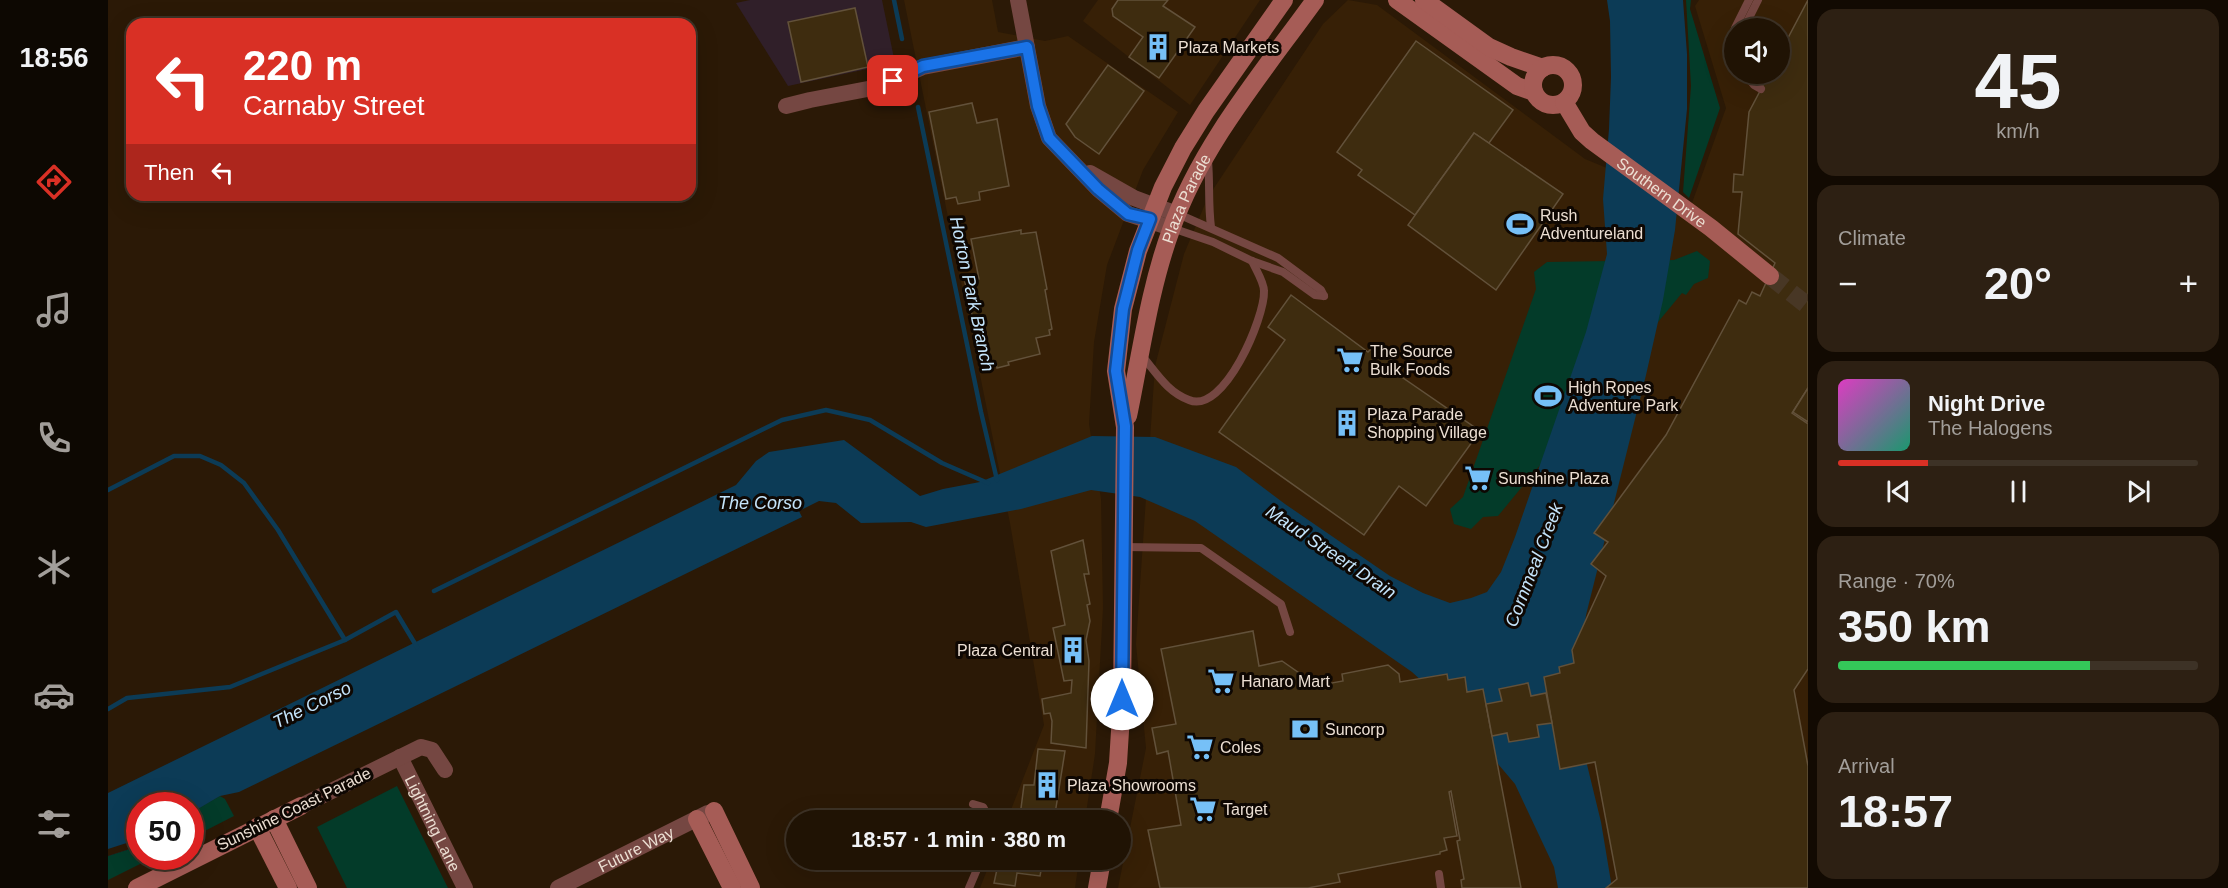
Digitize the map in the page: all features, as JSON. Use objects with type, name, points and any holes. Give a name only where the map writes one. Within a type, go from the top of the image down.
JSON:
[{"type":"main road","name":"Plaza Parade","points":[[1110,810],[1118,763],[1121,709],[1125,426],[1116,371],[1123,309],[1138,250],[1183,148],[1206,111],[1284,0]]},
{"type":"main road","name":"Plaza Parade","points":[[1125,426],[1155,280],[1174,221],[1207,154],[1316,0]]},
{"type":"main road","points":[[1397,0],[1517,86],[1533,92]]},
{"type":"main road","points":[[1424,0],[1489,47],[1543,68],[1556,66],[1568,72],[1572,85],[1569,97],[1564,102],[1546,105],[1536,97],[1532,86],[1535,76],[1543,68]]},
{"type":"main road","name":"Southern Drive","points":[[1564,102],[1582,132],[1598,146],[1685,209],[1770,276]]},
{"type":"main road","name":"Sunshine Coast Parade","points":[[137,888],[301,806]]},
{"type":"main road","points":[[714,811],[751,888]]},
{"type":"main road","points":[[697,819],[732,888]]},
{"type":"main road","points":[[265,823],[288,888]]},
{"type":"main road","points":[[265,823],[308,888]]},
{"type":"main road","points":[[1097,888],[1100,870]]},
{"type":"street","points":[[1018,0],[1038,106],[1049,138],[1098,189],[1128,214],[1153,212],[1174,221]]},
{"type":"street","points":[[786,106],[810,99],[878,87],[923,66],[1027,47]]},
{"type":"street","name":"Sunshine Coast Parade","points":[[301,806],[421,747],[432,750],[445,770]]},
{"type":"street","name":"Lightning Lane","points":[[400,757],[465,888]]},
{"type":"street","name":"Future Way","points":[[558,888],[585,882],[714,811]]},
{"type":"lane","points":[[1740,18],[1749,0]]},
{"type":"lane","points":[[1749,18],[1758,0]]},
{"type":"lane","points":[[1753,84],[1761,89]]},
{"type":"lane","points":[[1207,154],[1210,182],[1208,211],[1211,227]]},
{"type":"lane","points":[[1174,221],[1211,227],[1278,258],[1321,290],[1324,296],[1315,295],[1283,272],[1252,261],[1174,221]]},
{"type":"lane","points":[[1139,353],[1160,380],[1187,400],[1203,400],[1220,390],[1226,384],[1247,348],[1262,308],[1264,289],[1252,261]]},
{"type":"lane","points":[[1123,548],[1201,548],[1281,604],[1290,632]]},
{"type":"lane","points":[[973,804],[983,807],[985,810]]},
{"type":"lane","points":[[969,888],[977,870]]},
{"type":"lane","points":[[1439,874],[1441,888]]},
{"type":"shaded area","points":[[750,0],[882,0],[895,63],[788,86],[736,3]]},
{"type":"shaded area","points":[[904,0],[992,0],[998,32],[1045,41],[1068,36],[1178,112],[1143,170],[1107,265],[1094,342],[1089,424],[1101,499],[1103,608],[1095,754],[1087,810],[1011,810],[1044,725],[1010,523]]},
{"type":"shaded area","points":[[1098,0],[1260,0],[1190,105],[1083,21]]},
{"type":"shaded area","name":"Sunshine Plaza","points":[[1348,0],[1377,5],[1585,159],[1692,203],[1726,108],[1695,6],[1699,0],[1808,0],[1808,888],[1118,888],[1122,870],[1131,870],[1131,823],[1146,748],[1136,644],[1155,366],[1184,254],[1208,197],[1323,24]]},
{"type":"shaded area","points":[[987,870],[1078,870],[1075,888],[980,888]]},
{"type":"green space","points":[[1686,0],[1691,0],[1690,9],[1720,108],[1689,198],[1683,192],[1691,86]]},
{"type":"green space","name":"High Ropes Adventure Park","points":[[1697,251],[1710,261],[1708,278],[1694,284],[1686,295],[1682,293],[1498,516],[1483,517],[1471,529],[1454,524],[1450,509],[1463,497],[1536,289],[1534,272],[1547,262],[1674,260]]},
{"type":"green space","points":[[397,786],[448,888],[347,888],[317,827]]},
{"type":"green space","points":[[220,796],[225,799],[234,816],[204,831],[204,805]]},
{"type":"green space","points":[[126,850],[126,870],[128,870],[108,880],[108,856]]},
{"type":"water","points":[[1607,0],[1683,0],[1687,54],[1687,109],[1675,230],[1663,300],[1586,615],[1575,702],[1582,744],[1601,822],[1612,888],[1558,888],[1554,867],[1515,784],[1448,705],[1412,672],[1195,521],[1140,497],[1091,490],[1021,509],[926,527],[911,522],[861,523],[836,503],[819,501],[799,511],[802,517],[239,792],[220,796],[204,805],[204,792],[126,792],[126,850],[108,856],[108,793],[736,485],[756,461],[769,452],[844,440],[920,496],[980,482],[1092,436],[1155,437],[1236,467],[1285,504],[1390,576],[1423,593],[1450,603],[1487,592],[1501,572],[1515,537],[1586,332],[1607,254],[1603,199],[1609,129],[1610,21]]},
{"type":"pier","points":[[126,843],[126,850],[108,856],[108,849]]},
{"type":"building","name":"Plaza Markets","points":[[1118,0],[1168,0],[1163,6],[1195,27],[1159,78],[1129,57],[1143,37],[1113,16],[1112,9]]},
{"type":"building","name":"Sunshine Plaza","points":[[1808,0],[1808,388],[1792,413],[1808,424],[1808,669],[1794,690],[1808,766],[1808,888],[1606,888],[1617,879],[1595,762],[1560,769],[1544,677],[1560,673],[1559,667],[1574,663],[1572,650],[1606,576],[1591,564],[1608,542],[1594,533],[1666,435],[1739,300],[1746,304],[1752,292],[1760,296],[1775,263],[1738,234],[1742,192],[1733,192],[1734,174],[1743,175],[1749,112],[1764,84],[1790,84],[1790,34]]},
{"type":"building","points":[[855,8],[868,67],[801,82],[788,22]]},
{"type":"building","points":[[1416,41],[1513,110],[1489,143],[1474,133],[1415,215],[1358,175],[1362,170],[1337,152]]},
{"type":"building","points":[[1108,65],[1144,91],[1099,154],[1075,137],[1066,124]]},
{"type":"building","points":[[972,103],[977,123],[997,119],[1009,186],[979,192],[980,200],[958,204],[956,197],[946,199],[929,112]]},
{"type":"building","points":[[1474,133],[1563,194],[1496,290],[1408,225]]},
{"type":"building","points":[[1021,230],[1021,234],[1036,232],[1052,329],[1049,330],[1050,335],[1036,338],[1040,354],[1008,362],[1009,365],[997,368],[996,363],[983,367],[965,282],[979,279],[971,239]]},
{"type":"building","name":"Plaza Parade Shopping Village","points":[[1291,295],[1368,352],[1373,347],[1397,363],[1393,371],[1480,431],[1426,506],[1399,486],[1364,535],[1219,432],[1285,340],[1268,327]]},
{"type":"building","points":[[1808,388],[1808,422],[1793,412]]},
{"type":"building","name":"Plaza Central","points":[[1083,540],[1089,574],[1084,574],[1090,604],[1087,605],[1090,621],[1086,640],[1089,661],[1086,748],[1051,743],[1052,721],[1050,713],[1044,714],[1042,699],[1071,693],[1072,680],[1064,681],[1053,628],[1065,625],[1051,551]]},
{"type":"building","points":[[1253,631],[1259,666],[1282,661],[1302,675],[1305,688],[1343,681],[1342,674],[1388,665],[1399,674],[1400,682],[1447,674],[1448,680],[1465,677],[1467,692],[1483,689],[1521,888],[1462,888],[1461,880],[1464,879],[1457,841],[1460,840],[1451,791],[1449,792],[1457,836],[1444,838],[1447,850],[1440,854],[1338,874],[1340,882],[1308,888],[1160,888],[1148,830],[1181,825],[1168,751],[1157,754],[1152,728],[1176,724],[1161,649]]},
{"type":"building","points":[[1528,683],[1531,696],[1546,693],[1552,723],[1537,725],[1539,737],[1509,742],[1507,733],[1492,736],[1486,704],[1502,701],[1499,689]]},
{"type":"building","name":"Plaza Showrooms","points":[[1038,749],[1065,751],[1056,810],[1021,810],[1024,785],[1034,785]]},
{"type":"building","points":[[997,870],[1041,870],[1040,876],[1017,873],[1015,886],[994,883]]},
{"type":"waterway","name":"Horton Park Branch","points":[[894,0],[902,39]]},
{"type":"waterway","name":"Horton Park Branch","points":[[918,107],[997,480]]},
{"type":"waterway","points":[[434,591],[782,420],[826,410],[870,420],[942,463],[988,483]]},
{"type":"waterway","points":[[108,490],[174,456],[200,456],[221,465],[244,483],[278,530],[345,640],[396,612],[417,647]]},
{"type":"waterway","points":[[108,709],[127,698],[230,687],[345,640]]},
{"type":"tunnel","points":[[1770,276],[1808,306]]},
{"type":"place","name":"Plaza Markets","points":[[1158,47]]},
{"type":"place","name":"Rush Adventureland","points":[[1520,224]]},
{"type":"place","name":"The Source Bulk Foods","points":[[1350,360]]},
{"type":"place","name":"High Ropes Adventure Park","points":[[1548,396]]},
{"type":"place","name":"Plaza Parade Shopping Village","points":[[1347,423]]},
{"type":"place","name":"Sunshine Plaza","points":[[1478,478]]},
{"type":"place","name":"Plaza Central","points":[[1073,650]]},
{"type":"place","name":"Hanaro Mart","points":[[1221,681]]},
{"type":"place","name":"Suncorp","points":[[1305,729]]},
{"type":"place","name":"Coles","points":[[1200,747]]},
{"type":"place","name":"Plaza Showrooms","points":[[1047,785]]},
{"type":"place","name":"Target","points":[[1203,809]]},
{"type":"route","points":[[893,81],[923,66],[1027,47],[1038,106],[1049,138],[1098,189],[1128,214],[1150,219],[1138,250],[1123,309],[1116,371],[1125,426],[1122,699]]},
{"type":"water label","name":"The Corso","points":[[760,503]]},
{"type":"water label","name":"Maud Streert Drain","points":[[1331,552]]},
{"type":"water label","name":"Cornmeal Creek","points":[[1534,565]]},
{"type":"water label","name":"The Corso","points":[[312,705]]}]
